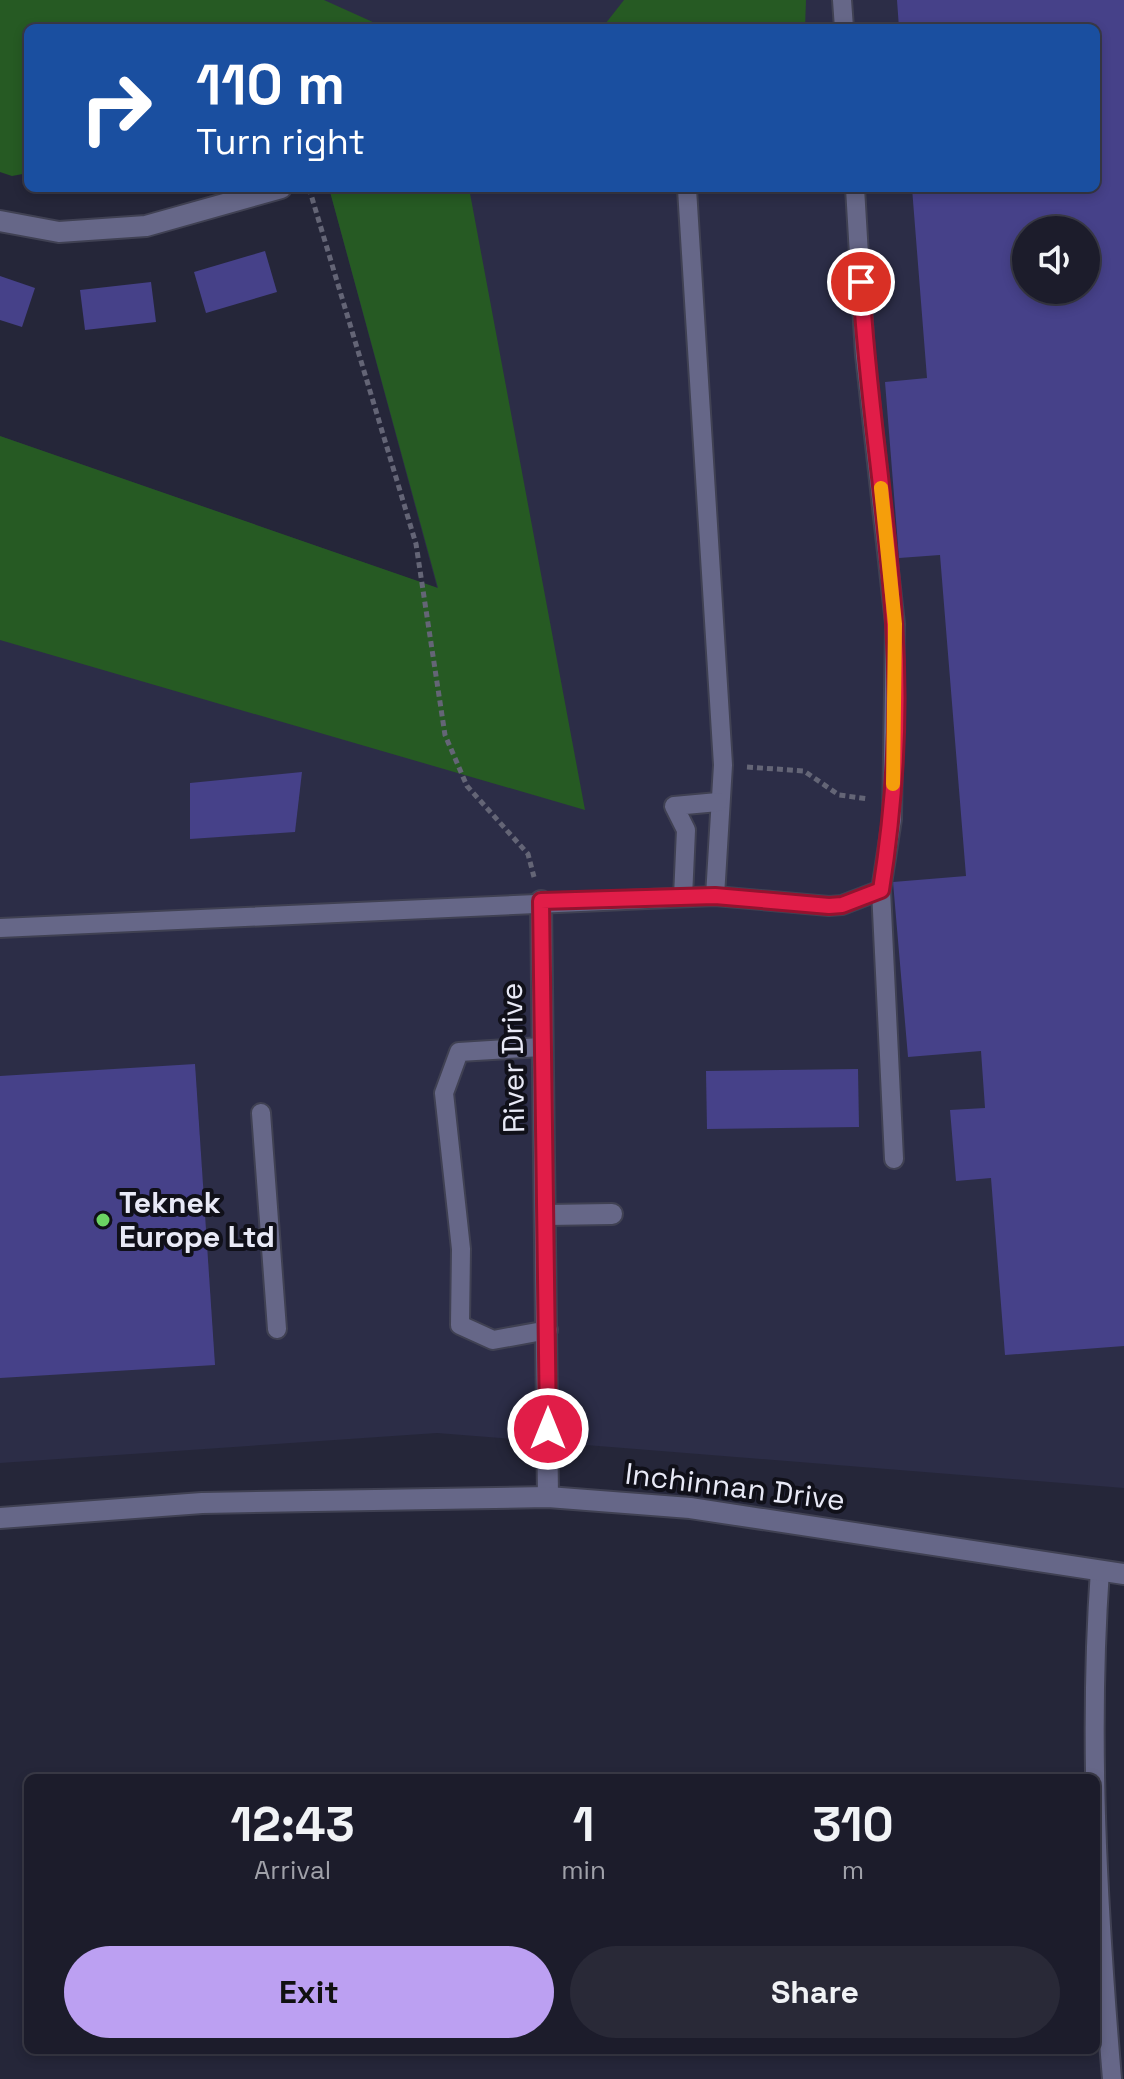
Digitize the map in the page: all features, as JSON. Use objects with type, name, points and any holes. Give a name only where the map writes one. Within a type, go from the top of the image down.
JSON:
[{"type":"street","points":[[0,221],[59,232],[146,226],[267,192]]},
{"type":"street","name":"River Drive","points":[[541,901],[548,1497]]},
{"type":"street","points":[[547,1215],[612,1214]]},
{"type":"street","name":"Inchinnan Drive","points":[[0,1518],[202,1503],[548,1497],[690,1508],[1124,1574]]},
{"type":"lane","points":[[842,0],[844,24]]},
{"type":"lane","points":[[687,192],[723,765],[718,802],[715,896]]},
{"type":"lane","points":[[855,192],[865,355],[895,624],[892,819],[881,890],[894,1159]]},
{"type":"lane","points":[[683,897],[686,830],[674,806],[718,802]]},
{"type":"lane","points":[[0,928],[541,901],[715,896],[829,906],[842,905],[881,890]]},
{"type":"lane","points":[[541,1047],[459,1052],[444,1093],[461,1249],[460,1325],[493,1340],[548,1330]]},
{"type":"lane","points":[[261,1113],[277,1329]]},
{"type":"lane","points":[[1097,1774],[1096,1637],[1100,1570]]},
{"type":"lane","points":[[1100,1850],[1112,2079]]},
{"type":"path","points":[[310,192],[416,544],[445,735],[467,786],[528,854],[541,901]]},
{"type":"path","points":[[723,765],[804,771],[839,795]]},
{"type":"shaded area","points":[[267,0],[1124,0],[1124,1488],[437,1433],[0,1463],[0,436],[437,588],[330,192],[1100,192],[1100,24],[276,24]]},
{"type":"green space","points":[[0,0],[324,0],[377,24],[24,24],[24,174],[12,176],[0,172]]},
{"type":"green space","points":[[624,0],[806,0],[805,24],[605,24]]},
{"type":"green space","points":[[330,192],[470,192],[585,810],[0,640],[0,436],[438,588]]},
{"type":"building","points":[[897,0],[1124,0],[1124,1346],[1005,1355],[991,1178],[956,1181],[950,1110],[985,1108],[981,1051],[908,1057],[893,882],[966,876],[940,555],[899,558],[885,382],[927,378],[912,192],[1100,192],[1100,24],[899,24]]},
{"type":"building","points":[[265,251],[277,292],[206,313],[194,272]]},
{"type":"building","points":[[0,276],[35,288],[22,327],[0,320]]},
{"type":"building","points":[[151,282],[156,322],[85,330],[80,290]]},
{"type":"building","points":[[302,772],[295,832],[190,839],[190,783]]},
{"type":"building","name":"Teknek Europe Ltd","points":[[195,1064],[215,1365],[0,1378],[0,1076]]},
{"type":"building","points":[[858,1069],[859,1127],[707,1129],[706,1071]]},
{"type":"slow traffic","points":[[881,488],[895,624],[893,784]]},
{"type":"place","name":"Teknek Europe Ltd","points":[[103,1220]]},
{"type":"route","points":[[548,1429],[541,901],[715,896],[829,906],[842,905],[881,890],[892,819],[895,624],[865,355],[861,282]]}]
